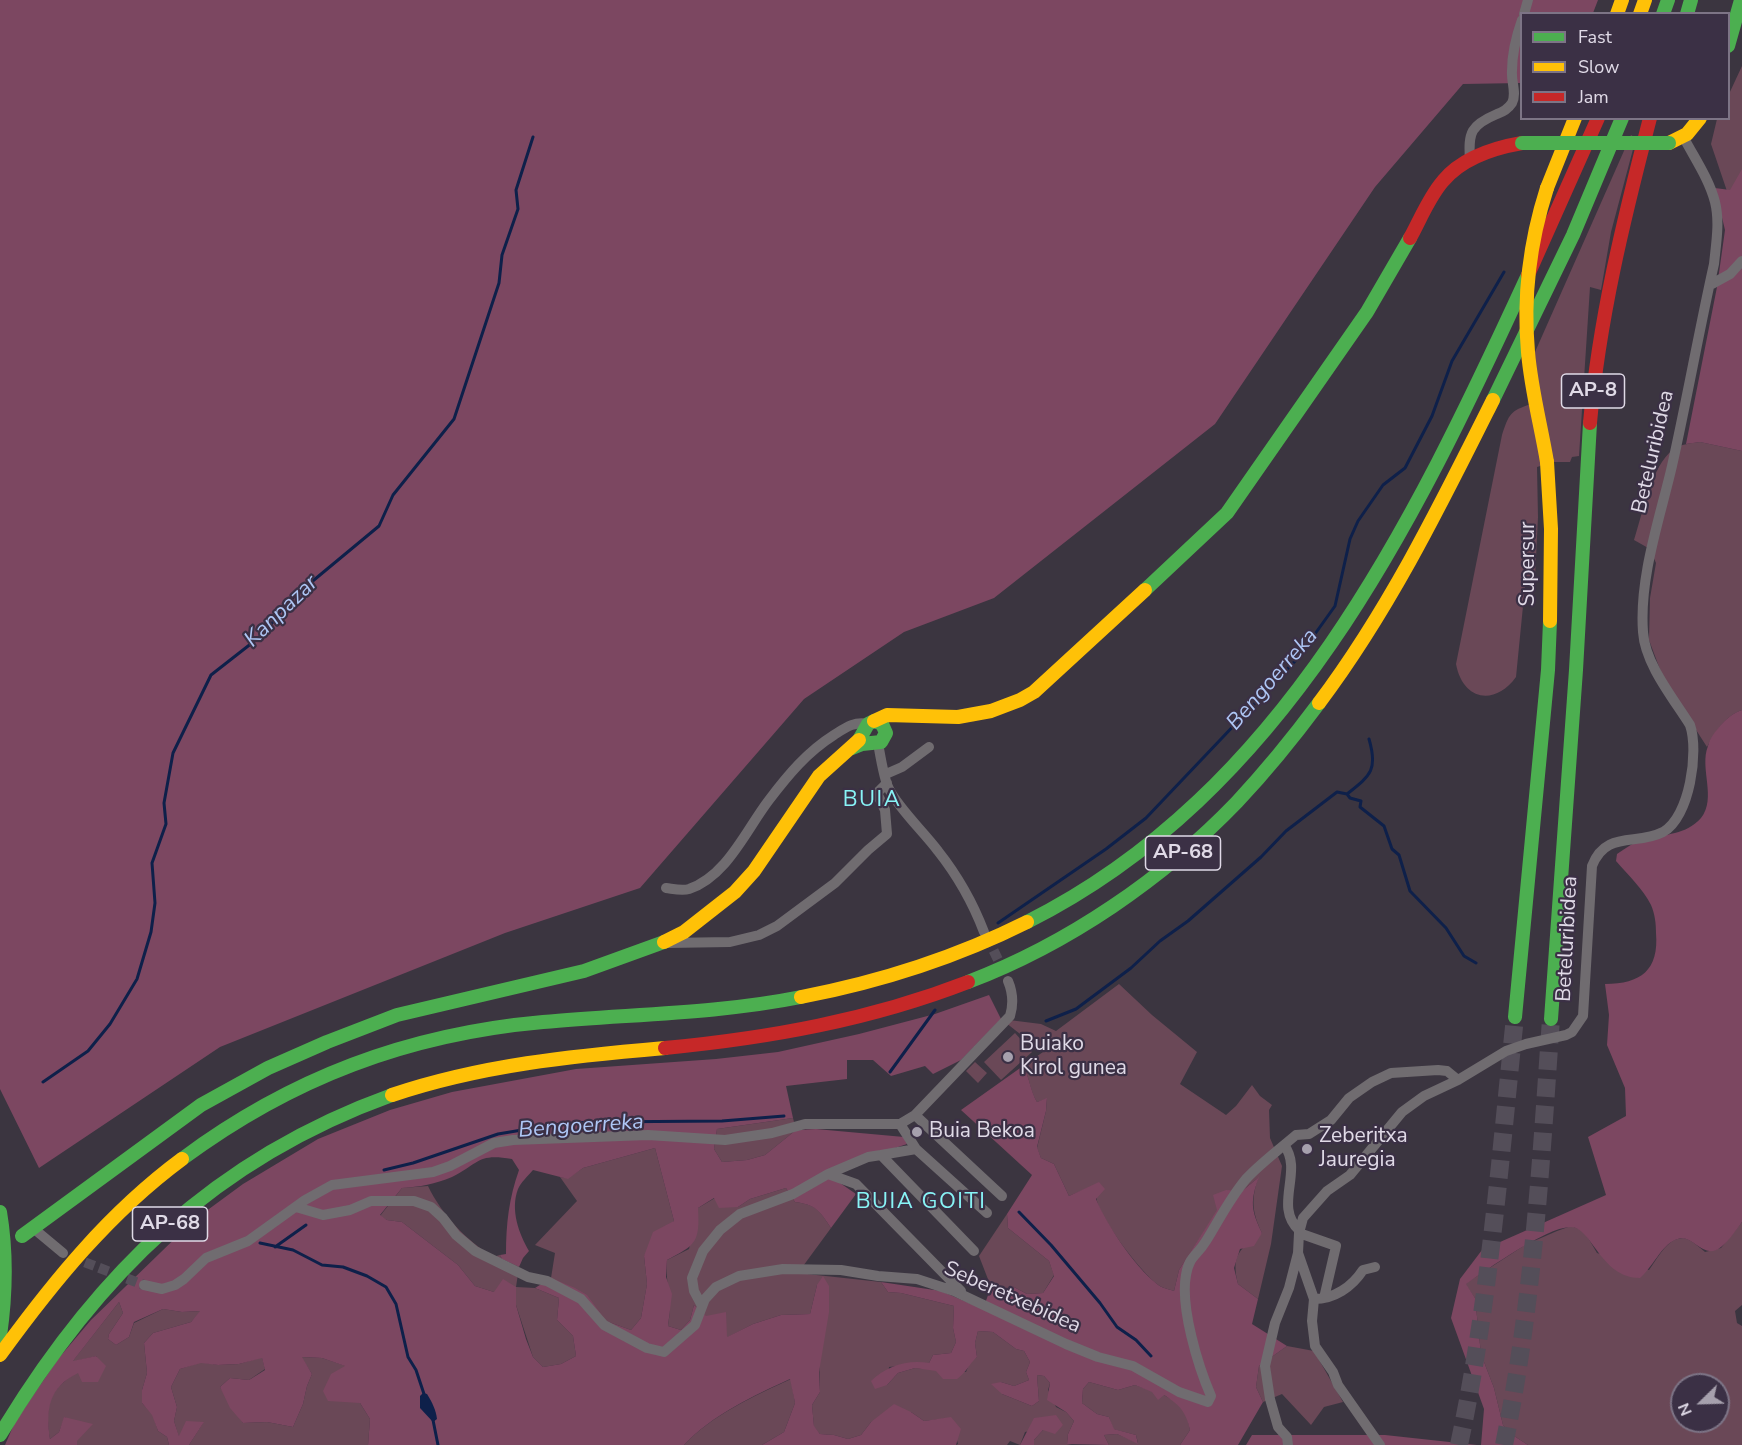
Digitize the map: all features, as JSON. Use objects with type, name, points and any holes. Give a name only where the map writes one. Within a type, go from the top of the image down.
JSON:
[{"type":"main road","points":[[1730,38],[1740,0]]},
{"type":"main road","name":"Supersur","points":[[1515,1017],[1548,670],[1552,579],[1547,462],[1528,354],[1526,311],[1536,222],[1574,120]]},
{"type":"main road","name":"AP-68","points":[[0,1355],[56,1280],[132,1199],[203,1142],[313,1080],[386,1052],[476,1030],[544,1021],[748,1006],[789,1001],[864,984],[927,965],[995,938],[1049,910],[1141,851],[1197,804],[1261,738],[1297,694],[1344,626],[1409,515],[1493,351],[1567,193],[1597,120]]},
{"type":"main road","name":"AP-68","points":[[0,1435],[16,1405],[65,1337],[108,1286],[151,1241],[224,1180],[309,1129],[372,1102],[430,1083],[476,1072],[546,1060],[804,1031],[875,1015],[922,1001],[992,973],[1063,936],[1121,900],[1180,856],[1235,805],[1294,740],[1339,676],[1386,602],[1447,490],[1507,372],[1605,161],[1621,120]]},
{"type":"main road","name":"AP-8","points":[[1551,1019],[1595,368],[1624,218],[1649,120]]},
{"type":"main road","points":[[28,1232],[201,1105],[268,1068],[397,1015],[584,971],[663,943],[692,926],[735,892],[754,871],[819,776],[873,733],[887,715],[958,717],[1009,706],[1020,700],[1034,692],[1208,532],[1227,513],[1335,360],[1371,304],[1442,182],[1453,171],[1492,149],[1522,143],[1669,143],[1683,138],[1700,120]]},
{"type":"main road","points":[[0,1212],[5,1259],[0,1336]]},
{"type":"street","points":[[1470,160],[1468,145],[1471,132],[1477,124],[1504,112],[1511,105],[1515,95],[1512,73],[1515,40],[1520,24]]},
{"type":"street","name":"Beteluribidea","points":[[1299,1231],[1303,1218],[1327,1191],[1350,1175],[1402,1112],[1424,1096],[1458,1080],[1506,1051],[1572,1032],[1583,1016],[1592,866],[1595,857],[1604,848],[1617,841],[1665,831],[1673,823],[1682,807],[1691,780],[1694,734],[1656,672],[1643,633],[1652,545],[1672,466],[1710,285],[1718,233],[1716,204],[1710,187],[1683,138]]},
{"type":"street","points":[[1710,285],[1730,274],[1742,261]]},
{"type":"street","points":[[666,888],[683,890],[705,881],[727,861],[768,801],[802,759],[831,737],[859,722],[873,733],[886,778],[897,802],[949,866],[968,897],[984,932]]},
{"type":"street","points":[[663,943],[730,942],[777,926],[835,883],[868,850],[888,834],[885,810],[877,792],[886,778],[929,747]]},
{"type":"street","points":[[692,926],[705,941]]},
{"type":"street","points":[[908,1120],[1010,1016],[1013,994],[1008,981]]},
{"type":"street","name":"Seberetxebidea","points":[[296,1207],[323,1215],[350,1210],[371,1201],[414,1202],[431,1207],[456,1235],[476,1251],[504,1267],[528,1277],[546,1281],[580,1299],[604,1325],[647,1348],[664,1352],[695,1325],[705,1299],[716,1287],[738,1276],[783,1269],[841,1270],[917,1279],[966,1296],[1066,1344],[1098,1357],[1133,1366],[1179,1392],[1208,1402],[1211,1396],[1198,1359],[1185,1306],[1185,1277],[1190,1259],[1205,1243],[1219,1216],[1246,1178],[1296,1135],[1309,1134],[1331,1120],[1349,1098],[1372,1082],[1391,1073],[1438,1070],[1447,1071],[1458,1080]]},
{"type":"street","points":[[908,1120],[916,1149],[987,1213]]},
{"type":"street","points":[[144,1285],[162,1289],[175,1285],[184,1279],[199,1262],[215,1253],[248,1241],[318,1191],[332,1185],[433,1172],[450,1166],[494,1143],[513,1140],[648,1134],[725,1140],[772,1133],[805,1124],[908,1120],[1002,1196]]},
{"type":"street","points":[[1284,1145],[1291,1168],[1287,1210],[1293,1224],[1299,1231],[1336,1246],[1312,1321],[1315,1346],[1333,1371],[1338,1385],[1380,1445]]},
{"type":"street","points":[[702,1306],[694,1291],[692,1278],[703,1251],[720,1230],[740,1214],[794,1194],[828,1174],[868,1157],[916,1149]]},
{"type":"street","points":[[881,1155],[974,1251]]},
{"type":"street","points":[[828,1174],[856,1185],[966,1296]]},
{"type":"street","points":[[1288,1445],[1287,1437],[1278,1427],[1270,1399],[1265,1366],[1275,1323],[1289,1288],[1298,1253],[1299,1231]]},
{"type":"street","points":[[28,1232],[63,1254]]},
{"type":"street","points":[[1298,1253],[1319,1298]]},
{"type":"street","points":[[1319,1298],[1342,1292],[1358,1279],[1363,1270],[1375,1267]]},
{"type":"shaded area","points":[[0,0],[1598,0],[1593,12],[1520,12],[1520,83],[1463,84],[1375,187],[1215,424],[994,598],[904,632],[804,699],[640,888],[505,933],[220,1047],[39,1168],[0,1089]]},
{"type":"shaded area","points":[[1742,66],[1742,220],[1730,200],[1711,144],[1717,120],[1730,120],[1730,92]]},
{"type":"shaded area","points":[[1631,135],[1636,138],[1611,232],[1601,290],[1590,287],[1579,456],[1572,457],[1570,462],[1553,462],[1537,467],[1538,517],[1535,578],[1525,586],[1516,677],[1499,692],[1481,695],[1465,686],[1456,664],[1502,435],[1511,414],[1531,404],[1535,352]]},
{"type":"shaded area","points":[[1742,169],[1742,451],[1700,442],[1686,444],[1717,287],[1725,230],[1715,188],[1730,190]]},
{"type":"shaded area","points":[[1700,442],[1742,451],[1742,710],[1726,720],[1707,747],[1664,680],[1649,640],[1650,598],[1656,563],[1650,549],[1634,540],[1644,505],[1659,467],[1666,457],[1679,446]]},
{"type":"shaded area","points":[[1742,710],[1742,1222],[1727,1242],[1714,1251],[1703,1249],[1687,1239],[1675,1240],[1666,1247],[1640,1278],[1626,1276],[1615,1270],[1578,1229],[1570,1227],[1559,1229],[1517,1250],[1466,1284],[1475,1298],[1481,1354],[1494,1388],[1503,1425],[1511,1434],[1528,1445],[1481,1445],[1484,1409],[1451,1318],[1460,1279],[1482,1250],[1606,1195],[1588,1137],[1626,1116],[1625,1088],[1607,1045],[1609,1015],[1605,984],[1638,978],[1651,965],[1656,946],[1651,905],[1640,888],[1616,861],[1617,854],[1638,841],[1689,828],[1701,818],[1708,801],[1705,764],[1709,743],[1725,721]]},
{"type":"shaded area","points":[[1119,984],[1197,1052],[1180,1084],[1226,1115],[1252,1085],[1260,1096],[1272,1105],[1269,1110],[1270,1138],[1282,1166],[1271,1244],[1258,1299],[1238,1284],[1236,1259],[1242,1249],[1262,1233],[1254,1206],[1254,1193],[1258,1178],[1218,1210],[1179,1270],[1174,1291],[1150,1278],[1114,1233],[1097,1201],[1100,1183],[1069,1196],[1054,1164],[1041,1158],[1037,1148],[1047,1099],[1037,1102],[1023,1066],[1043,1052],[1001,1019],[1041,1024],[1056,1031]]},
{"type":"shaded area","points":[[989,995],[1001,1019],[961,1060],[933,1074],[925,1066],[891,1076],[873,1060],[847,1060],[847,1079],[786,1086],[793,1118],[717,1129],[714,1149],[722,1162],[747,1160],[765,1155],[796,1130],[816,1129],[904,1137],[907,1144],[824,1172],[856,1194],[831,1228],[816,1209],[795,1202],[786,1188],[750,1199],[738,1207],[719,1208],[714,1198],[698,1208],[698,1228],[694,1241],[667,1260],[666,1277],[672,1294],[668,1326],[681,1330],[690,1320],[694,1305],[706,1316],[726,1312],[727,1337],[753,1324],[781,1315],[810,1314],[817,1285],[823,1276],[829,1286],[829,1312],[819,1372],[820,1392],[812,1405],[814,1426],[820,1434],[848,1439],[861,1435],[871,1422],[894,1404],[924,1421],[951,1417],[961,1429],[956,1445],[762,1445],[784,1432],[795,1403],[790,1379],[720,1415],[684,1445],[368,1445],[370,1419],[360,1403],[328,1401],[323,1391],[331,1374],[345,1366],[322,1358],[302,1357],[312,1374],[293,1427],[267,1422],[243,1423],[230,1408],[220,1387],[230,1378],[249,1380],[265,1370],[262,1358],[239,1364],[201,1363],[180,1369],[171,1387],[177,1407],[174,1421],[179,1436],[186,1421],[204,1422],[189,1445],[169,1445],[167,1437],[158,1431],[152,1415],[142,1403],[142,1390],[147,1373],[144,1343],[153,1333],[191,1322],[200,1311],[182,1312],[163,1309],[134,1322],[129,1337],[116,1345],[108,1339],[123,1313],[119,1302],[73,1361],[96,1356],[106,1366],[98,1382],[82,1382],[78,1373],[60,1385],[51,1400],[48,1418],[50,1439],[59,1432],[64,1417],[93,1424],[77,1441],[77,1445],[5,1445],[15,1422],[58,1359],[91,1320],[194,1220],[243,1184],[318,1139],[390,1110],[452,1092],[576,1069],[778,1052],[935,1014]],"holes":[[[655,1148],[674,1221],[653,1232],[644,1256],[647,1284],[641,1318],[631,1330],[606,1321],[587,1295],[575,1288],[551,1278],[535,1288],[559,1298],[557,1320],[573,1336],[576,1356],[561,1364],[543,1367],[533,1357],[526,1339],[516,1305],[516,1287],[503,1279],[494,1292],[475,1286],[458,1265],[402,1222],[387,1220],[380,1215],[402,1188],[427,1185],[452,1177],[485,1158],[512,1159],[519,1170],[509,1211],[506,1254],[500,1255],[502,1259],[519,1267],[529,1251],[517,1222],[516,1197],[519,1186],[533,1170],[568,1179],[583,1168]]]},
{"type":"shaded area","name":"Buiako Kirol gunea","points":[[1015,1033],[1032,1052],[1001,1080],[984,1062]]},
{"type":"shaded area","points":[[975,1062],[987,1073],[978,1083],[966,1071]]},
{"type":"shaded area","points":[[1023,1066],[1037,1102],[1047,1098],[1037,1147],[1041,1158],[1054,1164],[1069,1196],[1099,1182],[1105,1189],[1096,1199],[1107,1221],[1139,1267],[1161,1286],[1174,1291],[1179,1270],[1217,1210],[1213,1195],[1226,1190],[1242,1191],[1259,1177],[1253,1205],[1262,1233],[1254,1246],[1240,1249],[1234,1268],[1238,1284],[1258,1299],[1252,1324],[1287,1346],[1259,1366],[1256,1387],[1263,1402],[1238,1445],[1180,1445],[1190,1430],[1184,1414],[1170,1399],[1164,1395],[1158,1400],[1152,1392],[1135,1385],[1118,1390],[1089,1382],[1083,1389],[1082,1403],[1097,1414],[1109,1417],[1114,1429],[1136,1435],[1138,1444],[1117,1434],[1104,1435],[1109,1445],[1067,1444],[1068,1434],[1074,1421],[1066,1412],[1047,1400],[1050,1383],[1044,1376],[1037,1375],[1039,1401],[1032,1406],[1002,1394],[991,1384],[1001,1382],[1014,1386],[1029,1380],[1026,1372],[1030,1362],[1024,1351],[1016,1349],[993,1332],[978,1331],[975,1343],[977,1357],[957,1379],[943,1379],[936,1371],[915,1368],[898,1373],[887,1385],[875,1389],[871,1381],[883,1371],[905,1363],[929,1363],[933,1355],[951,1353],[956,1342],[953,1328],[954,1306],[888,1292],[881,1282],[941,1291],[983,1309],[991,1287],[1000,1290],[1012,1286],[1027,1294],[1043,1293],[1054,1276],[1049,1261],[1008,1228],[1007,1214],[1032,1175],[961,1110]]},
{"type":"shaded area","points":[[793,1118],[796,1130],[765,1155],[747,1160],[722,1162],[714,1149],[717,1129]]},
{"type":"shaded area","points":[[655,1148],[674,1221],[644,1256],[647,1284],[641,1318],[631,1330],[606,1321],[551,1278],[555,1253],[535,1245],[577,1201],[560,1177],[568,1178],[583,1168]]},
{"type":"shaded area","points":[[428,1186],[440,1207],[464,1235],[493,1257],[500,1255],[502,1259],[519,1267],[516,1287],[535,1288],[559,1298],[557,1320],[573,1336],[576,1356],[561,1364],[543,1367],[533,1357],[516,1305],[494,1292],[475,1286],[458,1265],[402,1222],[387,1220],[380,1216],[402,1188]]},
{"type":"shaded area","points":[[786,1188],[795,1202],[817,1209],[831,1228],[798,1273],[881,1282],[888,1292],[954,1306],[953,1328],[956,1342],[951,1353],[933,1355],[929,1363],[889,1367],[887,1385],[898,1373],[915,1368],[966,1372],[970,1362],[977,1357],[975,1343],[978,1331],[993,1332],[1016,1349],[1024,1351],[1030,1362],[1026,1372],[1029,1380],[1014,1386],[1001,1382],[1002,1394],[1032,1406],[1039,1401],[1037,1375],[1044,1376],[1050,1383],[1048,1390],[1056,1407],[1066,1412],[1074,1421],[1068,1434],[1067,1444],[1072,1445],[1034,1445],[1034,1440],[1043,1430],[1063,1425],[1025,1432],[1020,1445],[1010,1441],[1007,1445],[956,1445],[958,1444],[951,1418],[924,1421],[911,1412],[871,1422],[861,1435],[848,1439],[820,1434],[814,1427],[812,1405],[820,1392],[817,1285],[810,1314],[781,1315],[753,1324],[726,1338],[694,1305],[690,1320],[681,1330],[668,1326],[670,1309],[667,1260],[689,1249],[698,1208],[715,1198],[738,1207],[750,1199]]},
{"type":"shaded area","points":[[1007,1214],[1008,1228],[1049,1261],[1054,1275],[1043,1293],[1027,1294],[1012,1286],[1000,1290],[991,1287],[979,1256]]},
{"type":"shaded area","points":[[1742,1222],[1742,1305],[1735,1311],[1737,1323],[1742,1326],[1742,1445],[1528,1445],[1511,1434],[1503,1425],[1494,1388],[1481,1354],[1475,1298],[1465,1284],[1525,1245],[1571,1226],[1584,1231],[1597,1253],[1649,1270],[1666,1247],[1676,1239],[1689,1240],[1705,1252],[1721,1248]]},
{"type":"shaded area","points":[[119,1302],[123,1313],[108,1339],[116,1345],[129,1337],[134,1323],[163,1309],[182,1312],[201,1311],[191,1322],[153,1333],[144,1343],[147,1373],[142,1390],[142,1403],[153,1415],[158,1431],[167,1437],[169,1445],[77,1445],[65,1417],[59,1432],[50,1439],[48,1421],[52,1397],[64,1382],[97,1356],[72,1362]]},
{"type":"shaded area","points":[[1287,1346],[1314,1351],[1343,1402],[1324,1407],[1311,1425],[1282,1394],[1263,1402],[1256,1387],[1259,1366]]},
{"type":"shaded area","points":[[262,1357],[265,1369],[249,1380],[230,1378],[220,1387],[243,1423],[267,1422],[293,1427],[312,1374],[301,1357],[322,1358],[346,1366],[360,1403],[370,1419],[368,1445],[189,1445],[203,1423],[179,1437],[174,1421],[177,1407],[171,1387],[180,1369],[201,1362],[218,1365],[239,1364]]},
{"type":"shaded area","points":[[791,1379],[795,1403],[784,1432],[762,1445],[684,1445],[720,1415]]},
{"type":"shaded area","points":[[1089,1382],[1118,1390],[1135,1385],[1164,1395],[1179,1404],[1187,1416],[1190,1430],[1180,1445],[1109,1445],[1104,1435],[1117,1434],[1138,1443],[1136,1435],[1113,1429],[1109,1417],[1097,1414],[1082,1403],[1083,1389]]},
{"type":"shaded area","points":[[1056,1415],[1063,1425],[1055,1434],[1043,1430],[1034,1440],[1034,1445],[1020,1445],[1034,1418]]},
{"type":"shaded area","points":[[1252,1435],[1385,1435],[1477,1445],[1246,1445]]},
{"type":"water","points":[[423,1393],[427,1394],[435,1409],[437,1419],[433,1422],[420,1408],[420,1396]]},
{"type":"waterway","name":"Kanpazar","points":[[43,1082],[88,1051],[110,1024],[137,979],[151,932],[155,903],[152,863],[166,824],[164,803],[173,753],[211,675],[266,632],[285,604],[379,526],[393,495],[454,419],[499,283],[502,255],[518,209],[516,190],[533,137]]},
{"type":"waterway","name":"Bengoerreka","points":[[998,923],[1106,849],[1146,818],[1297,659],[1335,606],[1350,539],[1358,521],[1383,485],[1405,468],[1432,416],[1452,361],[1504,272]]},
{"type":"waterway","points":[[1046,1021],[1076,1009],[1131,968],[1261,857],[1286,831],[1337,792],[1347,794],[1362,782],[1372,765],[1372,749],[1369,739]]},
{"type":"waterway","points":[[1347,794],[1350,798],[1361,801],[1360,807],[1384,826],[1392,849],[1399,855],[1410,891],[1446,928],[1464,956],[1476,963]]},
{"type":"waterway","name":"Bengoerreka","points":[[890,1072],[935,1010]]},
{"type":"waterway","name":"Bengoerreka","points":[[384,1170],[413,1163],[498,1134],[552,1125],[591,1122],[722,1121],[784,1116]]},
{"type":"waterway","points":[[1019,1212],[1051,1245],[1100,1303],[1117,1327],[1136,1340],[1151,1356]]},
{"type":"waterway","name":"Bengoerreka","points":[[275,1247],[306,1225]]},
{"type":"waterway","points":[[260,1243],[293,1250],[322,1265],[343,1267],[367,1276],[386,1287],[396,1304],[408,1357],[416,1370],[425,1397]]},
{"type":"waterway","points":[[433,1420],[438,1445]]},
{"type":"tunnel","points":[[987,937],[1004,972]]},
{"type":"tunnel","points":[[1459,1445],[1486,1286],[1515,1017]]},
{"type":"tunnel","points":[[1504,1445],[1522,1339],[1535,1233],[1551,1019]]},
{"type":"tunnel","points":[[71,1257],[144,1285]]},
{"type":"traffic: fast","points":[[1664,12],[1668,0]]},
{"type":"traffic: fast","points":[[1688,12],[1691,0]]},
{"type":"traffic: fast","points":[[1730,39],[1741,0]]},
{"type":"traffic: fast","points":[[1493,400],[1573,235],[1621,120]]},
{"type":"traffic: fast","points":[[1522,143],[1669,143]]},
{"type":"traffic: fast","points":[[1145,590],[1227,513],[1367,312],[1410,238]]},
{"type":"traffic: fast","points":[[1027,922],[1118,867],[1198,802],[1268,727],[1331,644],[1387,556],[1437,463],[1528,275]]},
{"type":"traffic: fast","points":[[1551,1019],[1576,670],[1590,423]]},
{"type":"traffic: fast","points":[[1515,1017],[1548,670],[1550,621]]},
{"type":"traffic: fast","points":[[968,982],[1005,967],[1078,929],[1146,883],[1178,857],[1237,802],[1319,703]]},
{"type":"traffic: fast","points":[[852,748],[862,744],[881,742],[886,733],[882,724],[874,721],[868,724],[859,740]]},
{"type":"traffic: fast","points":[[22,1236],[201,1105],[268,1068],[397,1015],[584,971],[664,942]]},
{"type":"traffic: fast","points":[[182,1159],[223,1130],[265,1105],[309,1083],[398,1049],[493,1028],[737,1007],[801,997]]},
{"type":"traffic: fast","points":[[0,1435],[37,1377],[77,1323],[119,1274],[165,1229],[215,1189],[269,1153],[328,1121],[392,1095]]},
{"type":"traffic: fast","points":[[0,1212],[5,1274],[0,1336]]},
{"type":"traffic: slow","points":[[1618,12],[1622,0]]},
{"type":"traffic: slow","points":[[1641,12],[1645,0]]},
{"type":"traffic: slow","points":[[1547,188],[1574,120]]},
{"type":"traffic: slow","points":[[1669,143],[1687,134],[1698,120]]},
{"type":"traffic: slow","points":[[1547,188],[1532,249],[1526,311],[1529,366],[1547,462]]},
{"type":"traffic: slow","points":[[1319,703],[1368,631],[1413,556],[1493,400]]},
{"type":"traffic: slow","points":[[1547,462],[1551,529],[1550,621]]},
{"type":"traffic: slow","points":[[874,721],[887,715],[958,717],[991,711],[1020,700],[1034,692],[1145,590]]},
{"type":"traffic: slow","points":[[664,942],[684,932],[735,892],[754,871],[819,776],[859,740]]},
{"type":"traffic: slow","points":[[801,997],[859,984],[944,958],[1027,922]]},
{"type":"traffic: slow","points":[[392,1095],[459,1076],[527,1063],[665,1048]]},
{"type":"traffic: slow","points":[[0,1355],[62,1275],[106,1225],[155,1180],[182,1159]]},
{"type":"traffic: jam","points":[[1528,275],[1597,120]]},
{"type":"traffic: jam","points":[[1590,423],[1606,307],[1650,120]]},
{"type":"traffic: jam","points":[[1410,238],[1433,194],[1459,166],[1479,155],[1522,143]]},
{"type":"traffic: jam","points":[[665,1048],[742,1039],[819,1026],[894,1007],[968,982]]},
{"type":"place","name":"Buiako Kirol gunea","points":[[1008,1057]]},
{"type":"place","name":"Buia Bekoa","points":[[917,1132]]},
{"type":"place","name":"Zeberitxa Jauregia","points":[[1307,1149]]},
{"type":"district","name":"BUIA","points":[[872,801]]},
{"type":"district","name":"BUIA GOITI","points":[[921,1203]]}]
